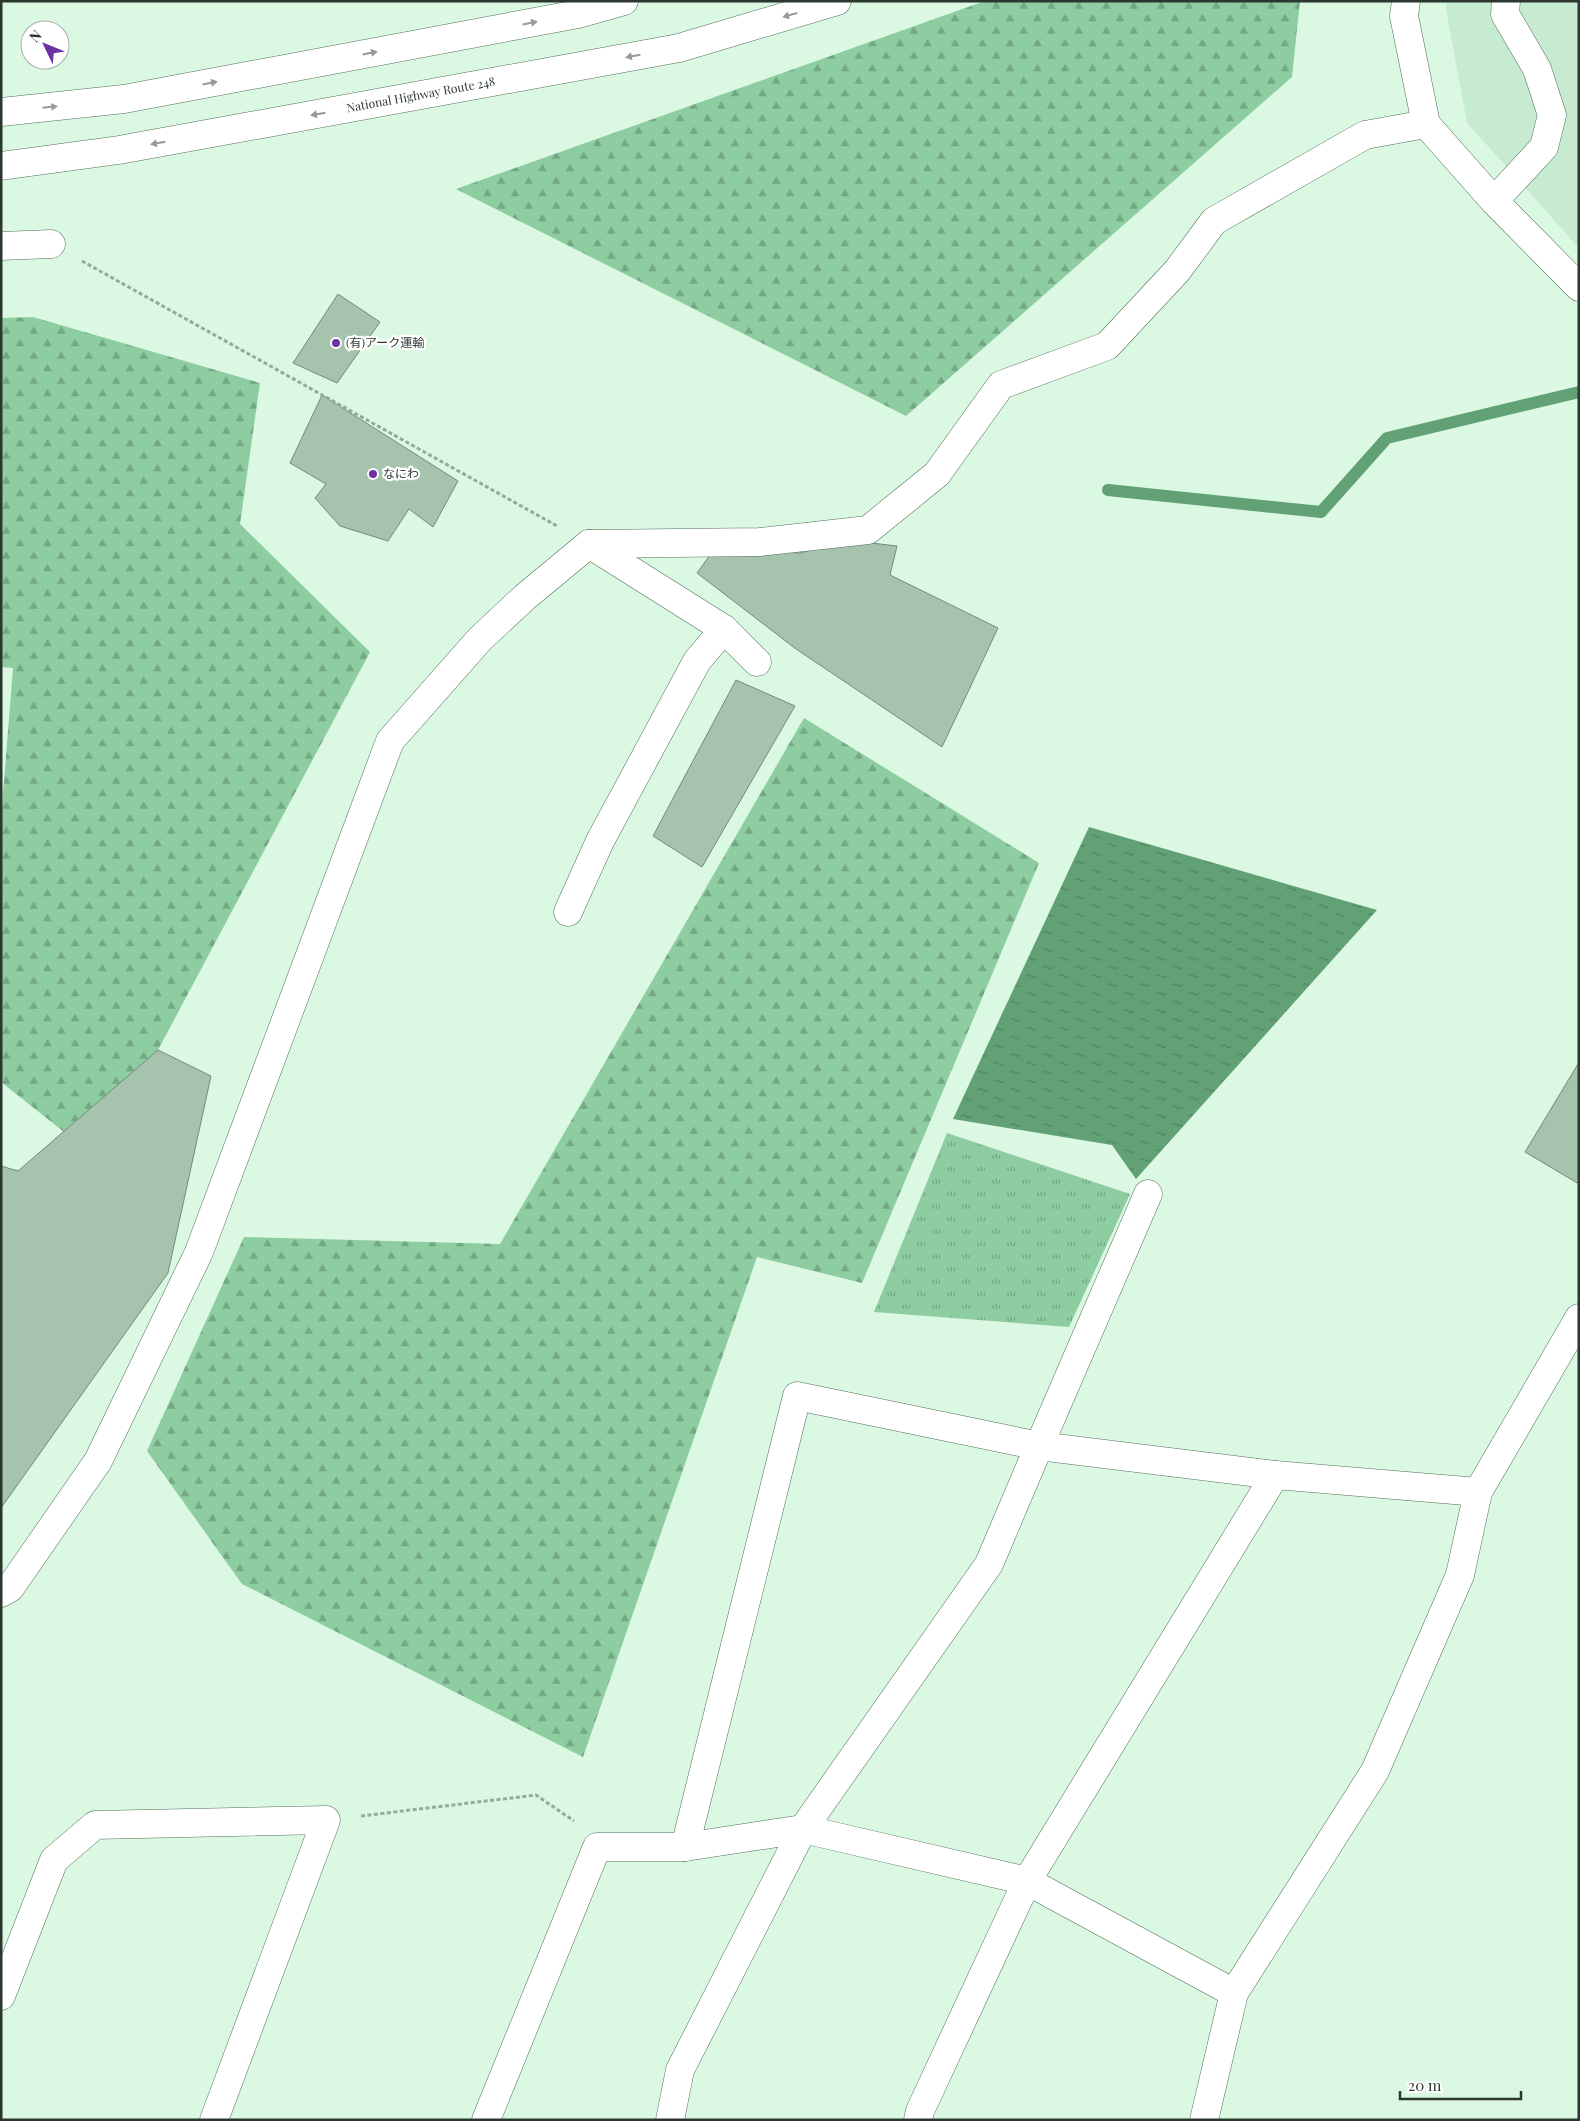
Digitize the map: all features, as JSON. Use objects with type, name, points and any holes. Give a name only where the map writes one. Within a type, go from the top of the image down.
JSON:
[{"type":"main road","points":[[1,112],[124,99],[568,16],[624,1]]},
{"type":"main road","name":"National Highway Route 248","points":[[1,166],[119,150],[679,48],[837,1]]},
{"type":"main road","points":[[1406,1],[1404,16],[1426,124],[1494,201],[1579,287]]},
{"type":"main road","points":[[1494,201],[1544,147],[1552,115],[1537,70],[1505,14],[1506,1]]},
{"type":"main road","points":[[1,1593],[10,1588],[98,1461],[199,1252],[390,742],[480,639],[525,597],[589,544],[760,542],[868,530],[937,474],[1001,385],[1106,346],[1176,271],[1214,221],[1365,136],[1426,124]]},
{"type":"main road","points":[[1,246],[51,244]]},
{"type":"main road","points":[[589,544],[724,630],[757,662]]},
{"type":"main road","points":[[568,912],[600,841],[697,661],[724,630]]},
{"type":"main road","points":[[670,2120],[680,2070],[803,1829],[989,1564],[1148,1194]]},
{"type":"main road","points":[[1204,2120],[1234,1993],[1375,1772],[1460,1575],[1478,1492],[1579,1318]]},
{"type":"main road","points":[[685,1846],[797,1396],[1039,1446],[1275,1475],[1478,1492]]},
{"type":"main road","points":[[918,2120],[920,2111],[1027,1881],[1275,1475]]},
{"type":"main road","points":[[1,1996],[54,1860],[95,1825],[326,1820],[214,2120]]},
{"type":"main road","points":[[486,2120],[597,1847],[685,1846],[803,1829],[1027,1881],[1234,1993]]},
{"type":"path","points":[[51,244],[589,544]]},
{"type":"path","points":[[326,1820],[536,1795],[574,1821]]},
{"type":"shaded area","points":[[1447,1],[1579,1],[1579,248],[1467,123],[1446,9]]},
{"type":"green space","points":[[985,1],[1300,1],[1292,77],[906,416],[456,189]]},
{"type":"green space","points":[[33,317],[260,383],[240,524],[370,652],[158,1050],[78,1143],[1,1082],[1,819],[13,668],[1,667],[1,318]]},
{"type":"green space","points":[[804,718],[1039,863],[862,1283],[757,1257],[583,1757],[242,1584],[147,1451],[244,1237],[500,1244]]},
{"type":"green space","points":[[947,1133],[1130,1194],[1069,1327],[874,1312]]},
{"type":"water","points":[[1089,827],[1377,910],[1136,1179],[1112,1145],[953,1119]]},
{"type":"building","name":"(有)アーク運輸","points":[[338,294],[380,322],[337,383],[293,363]]},
{"type":"building","points":[[322,395],[458,481],[433,527],[409,509],[388,541],[340,526],[315,498],[326,484],[290,463]]},
{"type":"building","points":[[845,540],[897,546],[890,575],[998,628],[942,747],[796,649],[697,573],[715,548],[800,553]]},
{"type":"building","points":[[736,680],[795,706],[702,867],[653,836]]},
{"type":"building","points":[[158,1050],[211,1076],[168,1273],[1,1508],[1,1166],[18,1171]]},
{"type":"building","points":[[1579,1065],[1579,1184],[1525,1152]]},
{"type":"waterway","points":[[1108,490],[1321,512],[1387,438],[1579,392]]},
{"type":"place","name":"(有)アーク運輸","points":[[336,343]]},
{"type":"place","name":"なにわ","points":[[373,474]]}]
